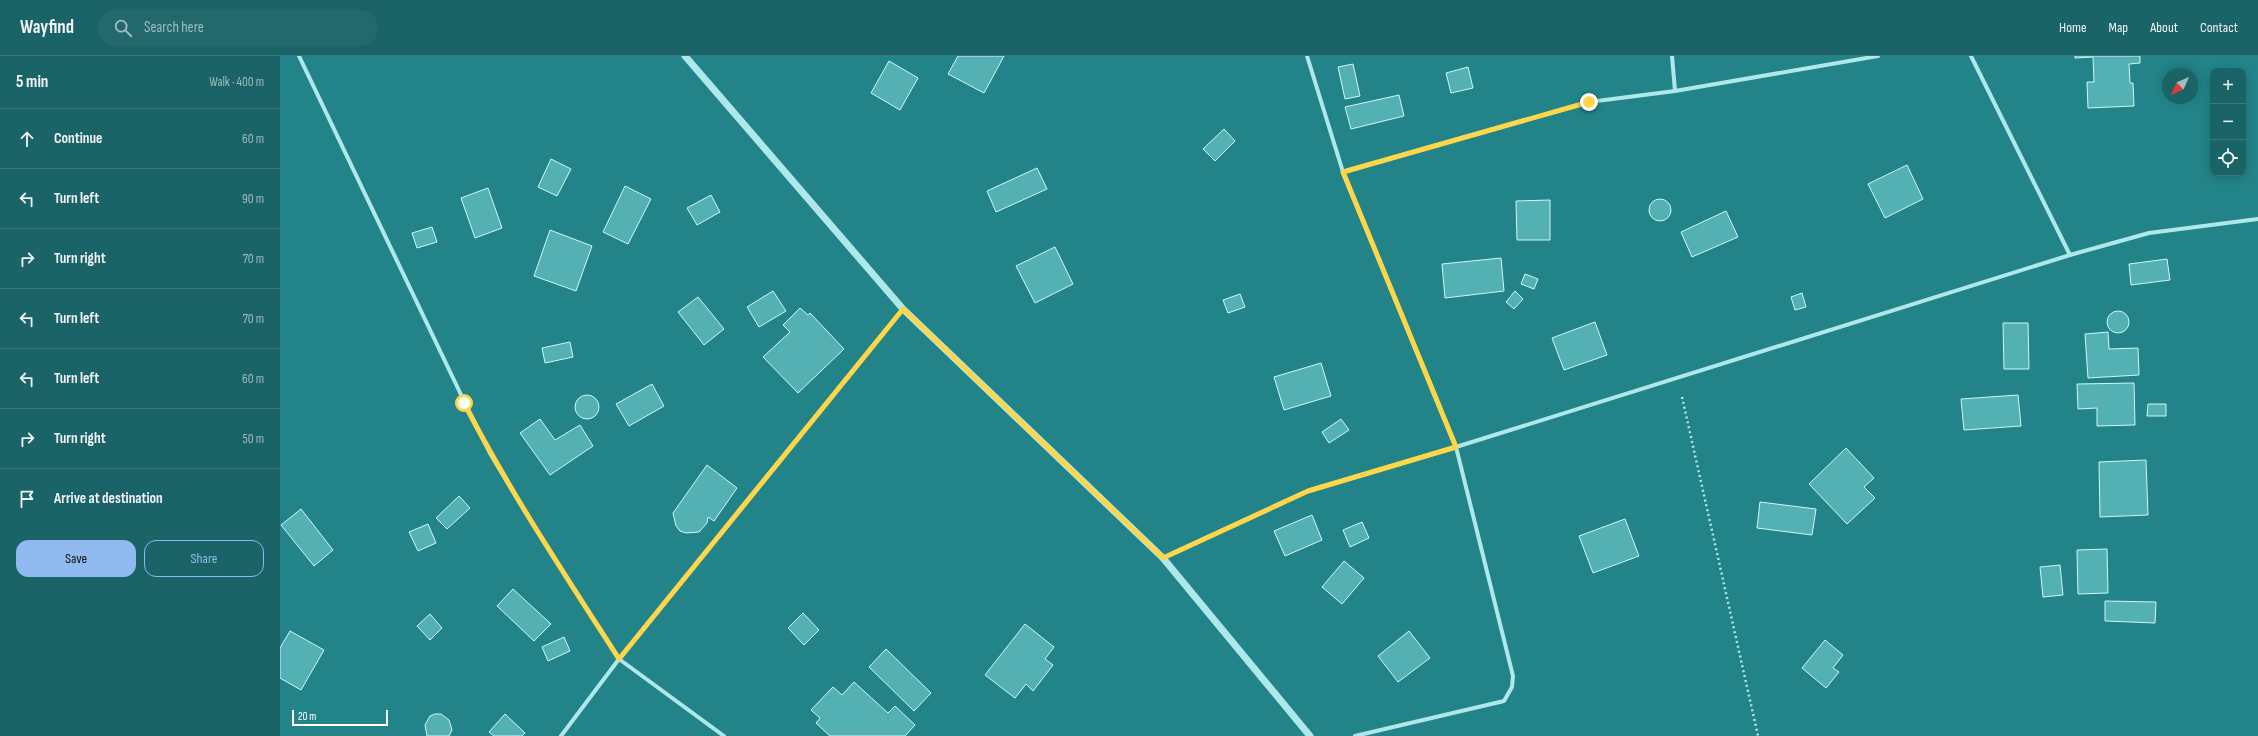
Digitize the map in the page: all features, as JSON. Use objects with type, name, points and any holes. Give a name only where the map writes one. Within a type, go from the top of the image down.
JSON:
[{"type":"street","points":[[299,56],[491,455],[619,659],[724,736]]},
{"type":"street","points":[[685,56],[903,309],[1163,558],[1310,736]]},
{"type":"street","points":[[1307,56],[1343,172],[1456,447],[1513,676],[1512,688],[1504,701],[1355,736]]},
{"type":"street","points":[[1672,56],[1675,91]]},
{"type":"street","points":[[1343,172],[1589,102],[1675,91],[1878,56]]},
{"type":"street","points":[[1972,56],[2070,255]]},
{"type":"street","points":[[1163,558],[1308,491],[1456,447],[2070,255],[2148,233],[2258,219]]},
{"type":"street","points":[[561,736],[619,659],[903,309]]},
{"type":"path","points":[[1677,378],[1758,736]]},
{"type":"building","points":[[958,56],[1004,56],[984,93],[948,74]]},
{"type":"building","points":[[2075,56],[2140,56],[2140,63],[2129,64],[2130,83],[2133,83],[2134,106],[2088,108],[2087,82],[2094,82],[2093,57],[2075,58]]},
{"type":"building","points":[[889,61],[918,78],[900,110],[871,93]]},
{"type":"building","points":[[1353,64],[1360,96],[1345,99],[1338,67]]},
{"type":"building","points":[[1468,67],[1473,88],[1451,93],[1446,73]]},
{"type":"building","points":[[1399,95],[1404,116],[1351,129],[1345,107]]},
{"type":"building","points":[[1224,129],[1235,141],[1215,161],[1203,149]]},
{"type":"building","points":[[551,159],[571,169],[557,196],[538,187]]},
{"type":"building","points":[[1907,165],[1923,199],[1885,218],[1868,184]]},
{"type":"building","points":[[1037,168],[1047,189],[996,212],[987,191]]},
{"type":"building","points":[[625,186],[651,199],[628,244],[603,232]]},
{"type":"building","points":[[488,188],[502,228],[475,238],[461,198]]},
{"type":"building","points":[[711,195],[720,212],[697,225],[687,208]]},
{"type":"building","points":[[1660,199],[1668,202],[1671,210],[1668,218],[1660,221],[1652,218],[1649,210],[1652,202]]},
{"type":"building","points":[[1550,200],[1550,240],[1517,240],[1516,201]]},
{"type":"building","points":[[1726,211],[1738,237],[1692,257],[1681,232]]},
{"type":"building","points":[[432,227],[437,242],[417,248],[412,233]]},
{"type":"building","points":[[550,230],[592,246],[576,291],[534,276]]},
{"type":"building","points":[[1055,247],[1073,284],[1035,303],[1016,266]]},
{"type":"building","points":[[1501,258],[1504,291],[1445,298],[1442,264]]},
{"type":"building","points":[[2167,259],[2170,280],[2131,285],[2129,264]]},
{"type":"building","points":[[1525,274],[1538,279],[1534,289],[1521,284]]},
{"type":"building","points":[[773,291],[786,311],[759,327],[747,307]]},
{"type":"building","points":[[1515,291],[1523,299],[1514,309],[1506,302]]},
{"type":"building","points":[[1802,293],[1806,307],[1795,310],[1791,297]]},
{"type":"building","points":[[1240,294],[1245,307],[1228,313],[1223,300]]},
{"type":"building","points":[[698,297],[724,329],[704,345],[678,312]]},
{"type":"building","points":[[800,308],[808,315],[810,313],[844,349],[798,393],[763,357],[790,332],[783,325]]},
{"type":"building","points":[[2114,311],[2122,311],[2129,318],[2129,326],[2122,333],[2114,333],[2107,326],[2107,318]]},
{"type":"building","points":[[1595,322],[1607,355],[1564,370],[1552,338]]},
{"type":"building","points":[[2003,323],[2028,323],[2029,369],[2004,369]]},
{"type":"building","points":[[2108,332],[2109,349],[2138,348],[2139,375],[2088,378],[2085,334]]},
{"type":"building","points":[[570,342],[573,357],[545,363],[542,348]]},
{"type":"building","points":[[1321,363],[1331,396],[1284,410],[1274,377]]},
{"type":"building","points":[[2134,383],[2135,425],[2097,426],[2097,408],[2078,409],[2077,384]]},
{"type":"building","points":[[652,384],[664,406],[629,426],[616,404]]},
{"type":"building","points":[[587,395],[596,398],[599,407],[596,416],[587,419],[578,416],[575,407],[578,398]]},
{"type":"building","points":[[2018,395],[2021,426],[1964,430],[1961,399]]},
{"type":"building","points":[[2148,404],[2166,404],[2166,416],[2147,416]]},
{"type":"building","points":[[540,419],[555,440],[580,425],[593,446],[550,475],[520,433]]},
{"type":"building","points":[[1341,419],[1349,430],[1329,443],[1322,432]]},
{"type":"building","points":[[1846,448],[1874,478],[1864,487],[1875,498],[1847,524],[1809,484]]},
{"type":"building","points":[[2146,460],[2148,515],[2100,517],[2099,462]]},
{"type":"building","points":[[707,465],[737,488],[714,521],[708,517],[707,523],[699,532],[686,533],[680,531],[676,526],[673,513]]},
{"type":"building","points":[[459,496],[470,508],[447,529],[436,518]]},
{"type":"building","points":[[1760,502],[1816,509],[1812,535],[1757,528]]},
{"type":"building","points":[[301,509],[333,550],[314,566],[281,525]]},
{"type":"building","points":[[1312,515],[1322,540],[1285,556],[1274,531]]},
{"type":"building","points":[[1625,519],[1639,556],[1593,573],[1579,536]]},
{"type":"building","points":[[1362,522],[1369,538],[1350,547],[1343,530]]},
{"type":"building","points":[[428,524],[436,543],[418,551],[409,532]]},
{"type":"building","points":[[2107,549],[2108,593],[2078,594],[2077,550]]},
{"type":"building","points":[[1344,561],[1364,578],[1342,604],[1322,587]]},
{"type":"building","points":[[2060,565],[2063,595],[2043,597],[2040,567]]},
{"type":"building","points":[[513,589],[551,624],[534,641],[497,606]]},
{"type":"building","points":[[2105,601],[2156,602],[2155,623],[2105,621]]},
{"type":"building","points":[[803,613],[819,630],[804,645],[788,628]]},
{"type":"building","points":[[430,614],[442,628],[430,640],[417,626]]},
{"type":"building","points":[[1025,624],[1054,647],[1045,659],[1053,665],[1033,691],[1026,684],[1015,698],[985,675]]},
{"type":"building","points":[[290,631],[324,650],[301,690],[280,678],[280,648]]},
{"type":"building","points":[[1409,631],[1430,658],[1398,682],[1378,656]]},
{"type":"building","points":[[564,637],[570,651],[548,661],[542,647]]},
{"type":"building","points":[[1825,640],[1843,655],[1833,668],[1839,672],[1826,688],[1802,668]]},
{"type":"building","points":[[886,649],[931,693],[914,711],[869,667]]},
{"type":"building","points":[[854,682],[888,713],[895,706],[915,725],[905,736],[830,736],[816,723],[820,718],[811,710],[833,687],[842,695]]},
{"type":"building","points":[[441,714],[449,720],[452,730],[449,736],[427,736],[425,725],[430,716]]},
{"type":"building","points":[[505,714],[525,733],[522,736],[494,736],[489,732]]},
{"type":"route","points":[[464,403],[491,455],[524,510],[619,659],[903,309],[1163,558],[1308,491],[1456,447],[1343,172],[1589,102]]}]
